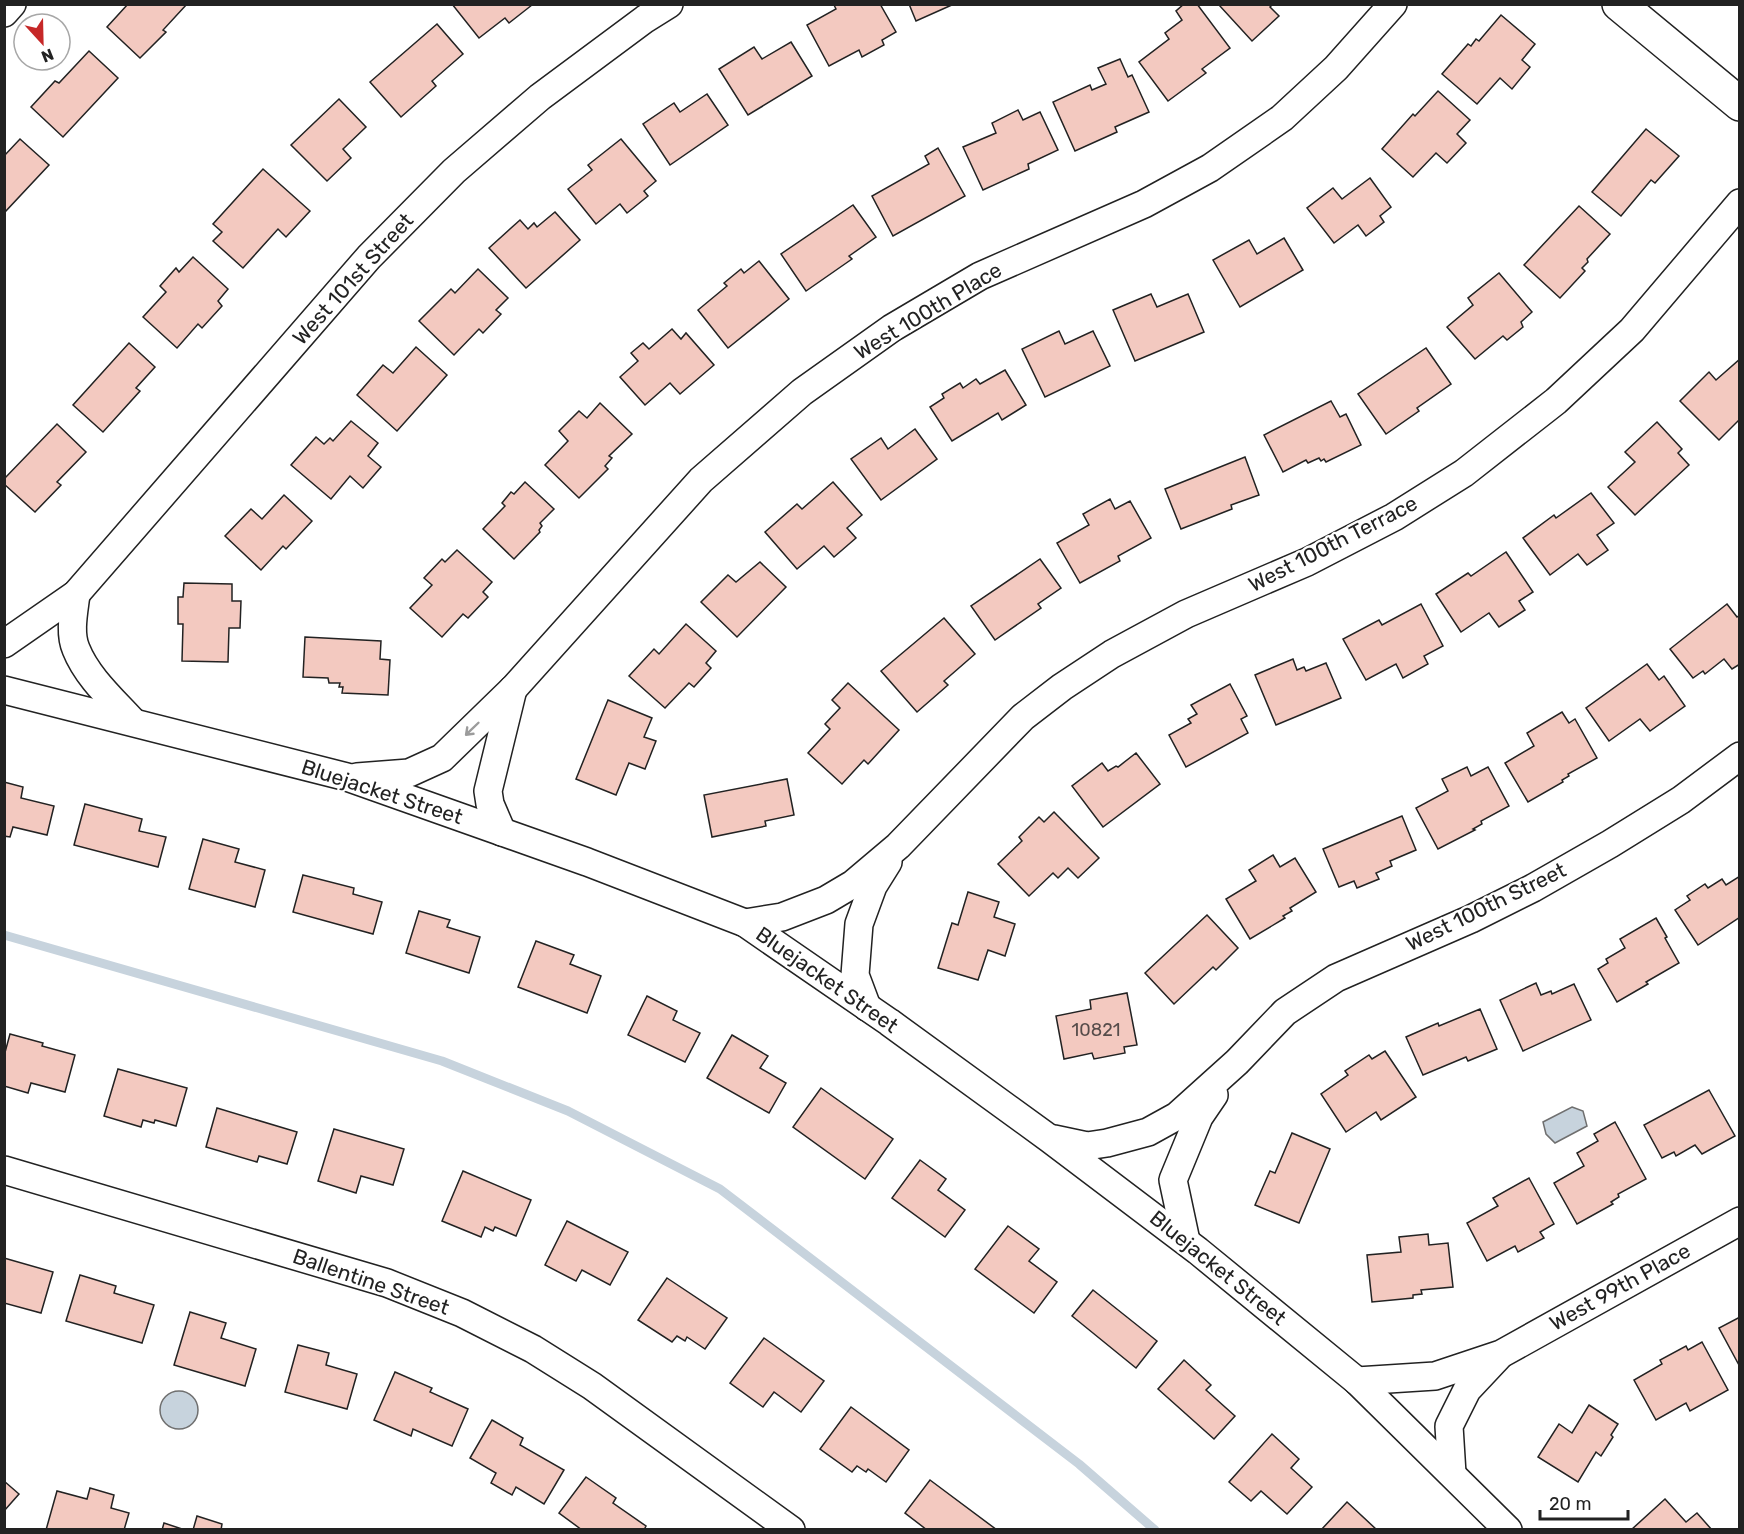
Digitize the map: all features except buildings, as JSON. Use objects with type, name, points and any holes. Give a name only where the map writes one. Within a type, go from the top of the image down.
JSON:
[{"type":"street","points":[[4,13],[12,4]]},
{"type":"street","name":"West 101st Street","points":[[4,644],[76,594],[369,257],[454,171],[540,97],[645,19],[669,4]]},
{"type":"street","name":"West 100th Place","points":[[347,777],[409,773],[442,758],[514,688],[701,480],[802,392],[892,328],[980,276],[1144,204],[1210,168],[1282,118],[1336,68],[1393,4]]},
{"type":"street","points":[[1619,4],[1740,104]]},
{"type":"street","name":"West 100th Terrace","points":[[745,923],[782,917],[826,900],[853,884],[898,846],[1023,717],[1062,687],[1112,654],[1186,614],[1307,562],[1394,517],[1464,473],[1556,401],[1632,330],[1740,203]]},
{"type":"street","points":[[76,594],[73,625],[75,648],[90,674],[133,722]]},
{"type":"street","name":"West 100th Place","points":[[502,832],[490,804],[488,791],[514,688]]},
{"type":"street","name":"Bluejacket Street","points":[[4,690],[347,777],[587,862],[745,923],[1050,1138],[1186,1241],[1357,1381],[1508,1530]]},
{"type":"street","name":"West 100th Street","points":[[1050,1138],[1086,1146],[1107,1143],[1148,1132],[1177,1116],[1237,1062],[1285,1012],[1336,978],[1471,919],[1533,888],[1681,800],[1740,756]]},
{"type":"street","name":"West 100th Terrace","points":[[867,1007],[855,975],[859,924],[873,886],[898,846]]},
{"type":"street","name":"West 100th Street","points":[[1186,1241],[1173,1180],[1199,1117],[1237,1062]]},
{"type":"street","name":"Ballentine Street","points":[[4,1170],[387,1283],[462,1313],[533,1349],[592,1386],[792,1530]]},
{"type":"street","name":"West 99th Place","points":[[1357,1381],[1435,1376],[1501,1354],[1740,1221]]},
{"type":"street","name":"West 99th Place","points":[[1452,1474],[1449,1426],[1467,1390],[1501,1354]]},
{"type":"shaded area","points":[[1572,1107],[1583,1111],[1587,1126],[1555,1143],[1546,1134],[1543,1122]]},
{"type":"shaded area","points":[[179,1391],[192,1397],[198,1410],[192,1423],[179,1429],[166,1423],[160,1410],[166,1397]]},
{"type":"waterway","points":[[4,935],[442,1061],[568,1111],[720,1189],[1079,1464],[1155,1530]]}]
